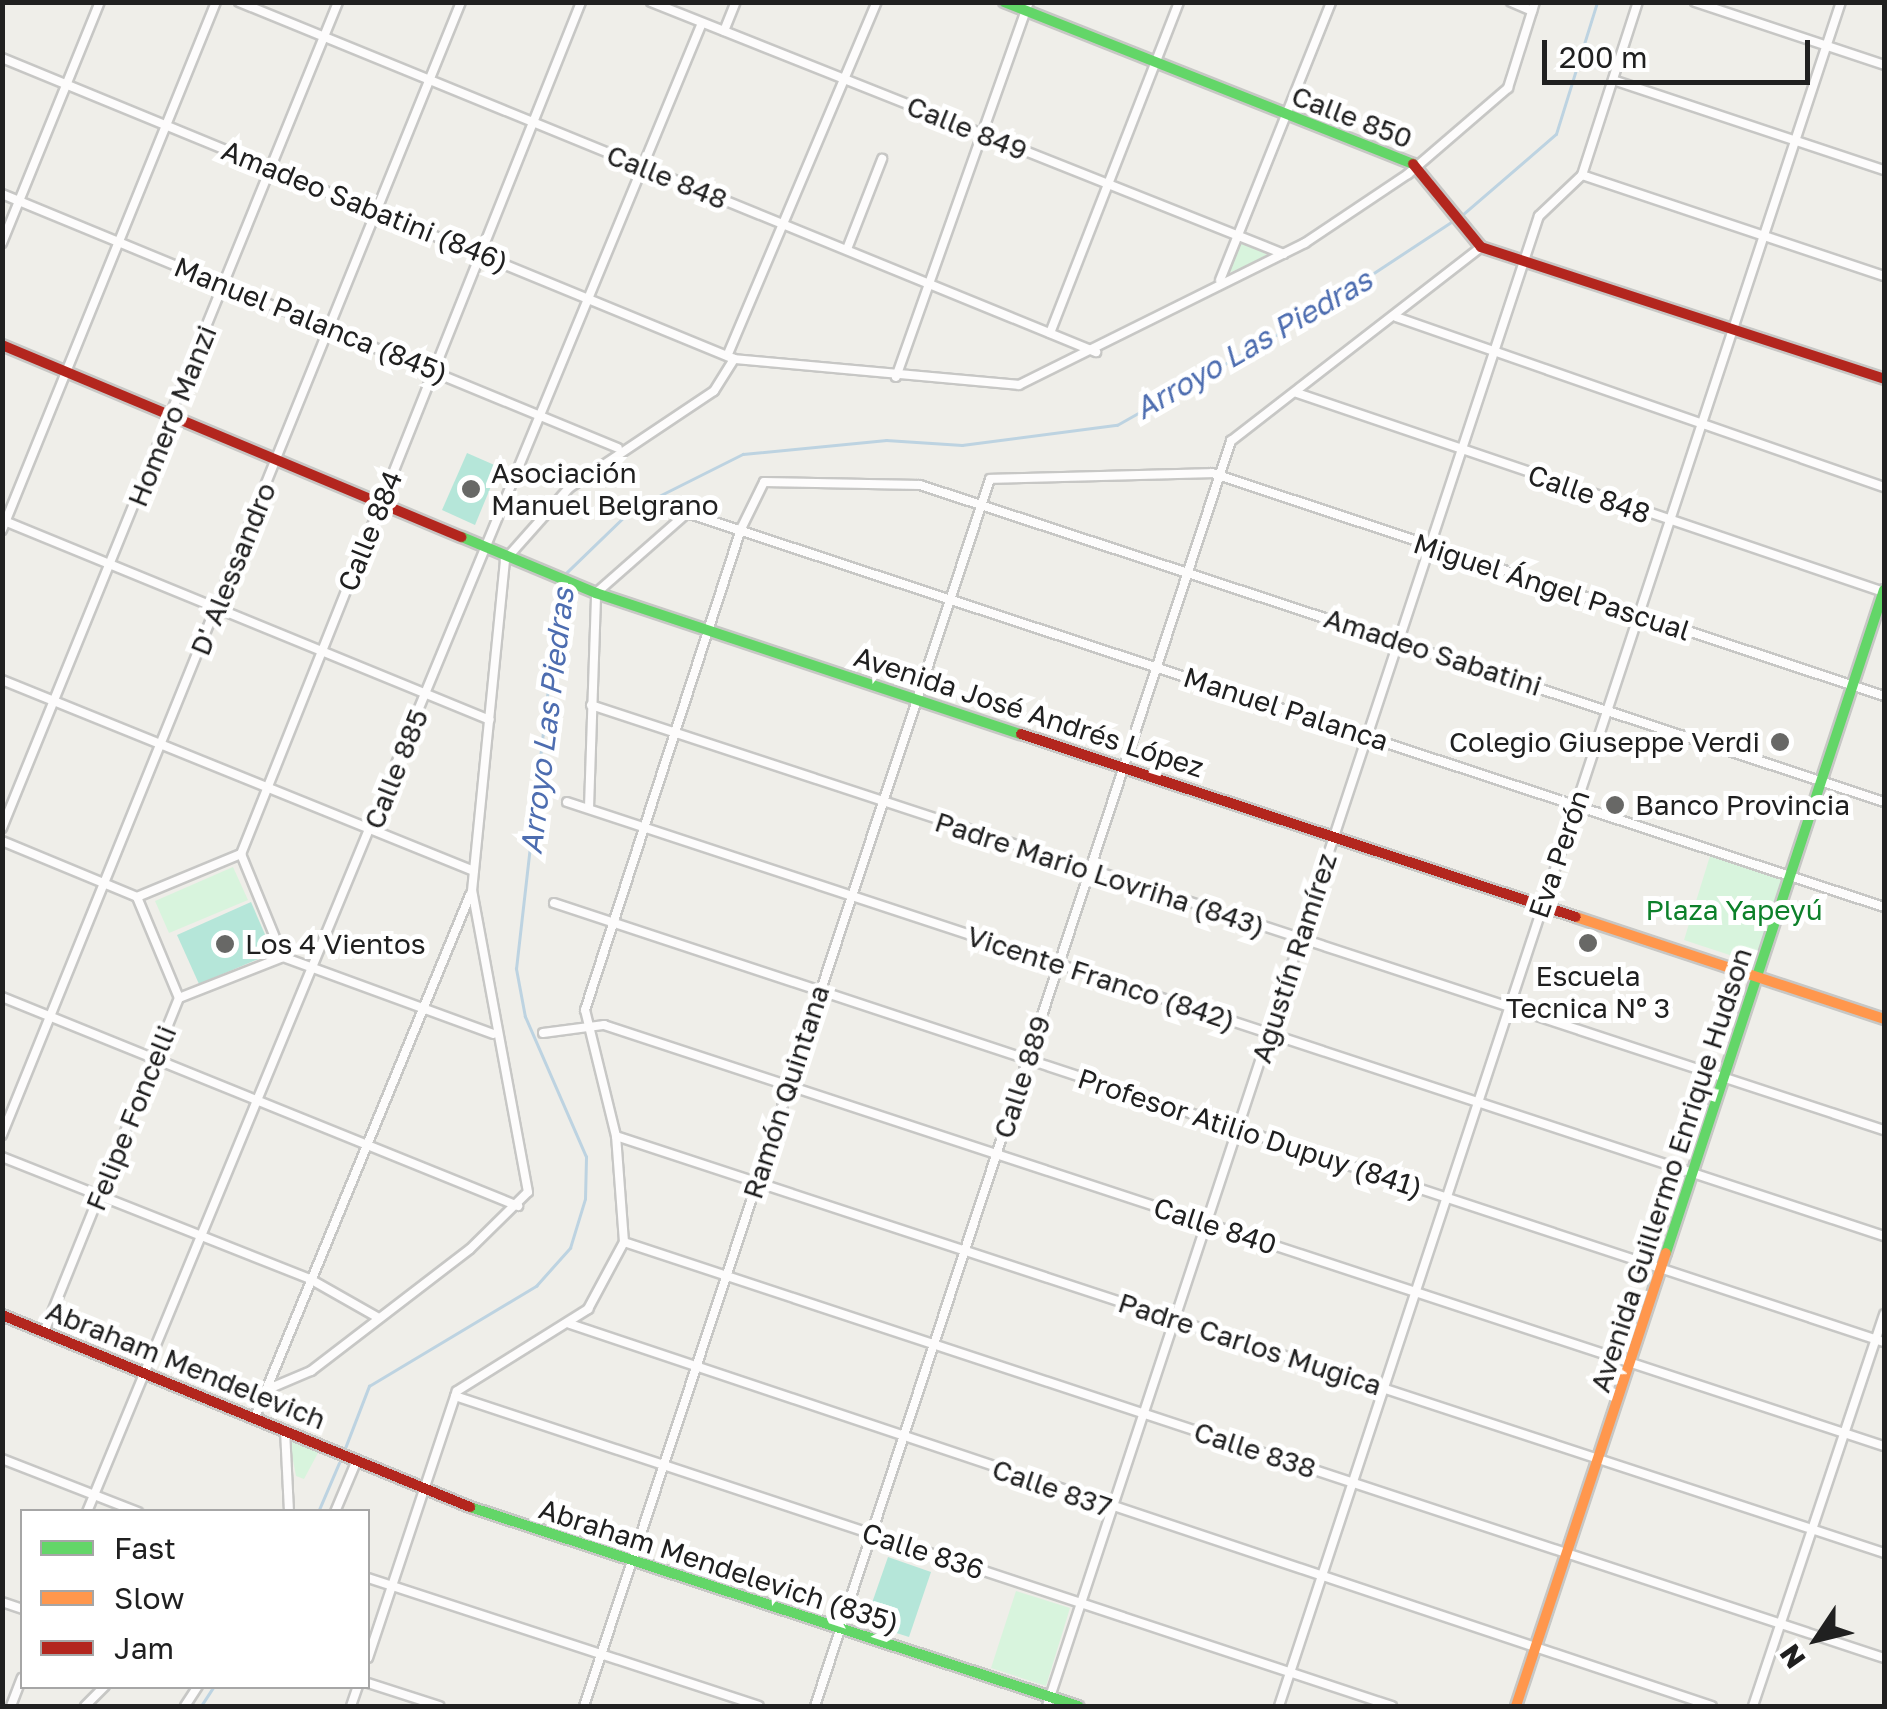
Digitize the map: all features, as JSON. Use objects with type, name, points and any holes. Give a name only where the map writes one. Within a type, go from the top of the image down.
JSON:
[{"type":"main road","name":"Calle 850","points":[[1004,2],[1028,7],[1152,63],[1417,166],[1480,247],[1884,380]]},
{"type":"main road","name":"Avenida José Andrés López","points":[[2,346],[487,543],[596,593],[1884,1019]]},
{"type":"main road","name":"Avenida Guillermo Enrique Hudson","points":[[1516,1706],[1884,591]]},
{"type":"main road","name":"Abraham Mendelevich","points":[[2,1315],[354,1459]]},
{"type":"main road","name":"Abraham Mendelevich (835)","points":[[354,1459],[423,1492],[841,1629],[1049,1702],[1078,1706]]},
{"type":"street","points":[[2,243],[100,2]]},
{"type":"street","points":[[216,2],[4,524],[112,564],[490,720]]},
{"type":"street","name":"Calle 848","points":[[239,2],[1096,352]]},
{"type":"street","name":"Homero Manzi","points":[[2,828],[338,2]]},
{"type":"street","name":"D' Alessandro","points":[[2,1135],[461,2]]},
{"type":"street","name":"Calle 884","points":[[240,854],[581,2]]},
{"type":"street","name":"Calle 849","points":[[651,2],[1284,254]]},
{"type":"street","points":[[724,31],[736,2]]},
{"type":"street","points":[[266,1390],[284,1389],[518,1206],[529,1171],[493,1034],[472,892],[513,554],[618,448],[714,391],[787,226],[877,2]]},
{"type":"street","points":[[1050,333],[1103,182],[1179,2]]},
{"type":"street","points":[[1220,280],[1331,2]]},
{"type":"street","points":[[1511,2],[1533,7]]},
{"type":"street","points":[[1638,2],[1582,175],[1884,276]]},
{"type":"street","points":[[1694,2],[1884,66]]},
{"type":"street","name":"Eva Perón","points":[[1279,1706],[1508,1006],[1672,522],[1840,2]]},
{"type":"street","points":[[896,376],[1028,7]]},
{"type":"street","name":"Amadeo Sabatini (846)","points":[[2,58],[378,208],[731,356],[896,376],[1026,384],[1096,352],[1220,280],[1284,254],[1417,166],[1508,88],[1533,7]]},
{"type":"street","name":"Calle 885","points":[[88,1509],[318,968],[487,543],[702,23]]},
{"type":"street","points":[[1613,80],[1884,170]]},
{"type":"street","points":[[848,249],[882,159]]},
{"type":"street","name":"Agustín Ramírez","points":[[1049,1702],[1542,210],[1582,175]]},
{"type":"street","name":"Manuel Palanca (845)","points":[[2,194],[618,448]]},
{"type":"street","points":[[1297,393],[1396,318],[1480,247]]},
{"type":"street","points":[[1396,318],[1491,358],[1884,487]]},
{"type":"street","name":"Calle 848","points":[[1297,393],[1884,591]]},
{"type":"street","name":"Calle 889","points":[[815,1706],[1229,447],[1297,393]]},
{"type":"street","name":"Miguel Ángel Pascual","points":[[990,478],[1220,476],[1884,696]]},
{"type":"street","name":"Amadeo Sabatini","points":[[741,529],[757,488],[778,478],[884,480],[981,505],[1190,572],[1884,802]]},
{"type":"street","name":"Ramón Quintana","points":[[584,1706],[990,478]]},
{"type":"street","name":"Manuel Palanca","points":[[596,593],[687,513],[1884,907]]},
{"type":"street","points":[[370,1652],[455,1396],[570,1324],[598,1297],[624,1242],[616,1136],[584,1024],[642,825],[741,529]]},
{"type":"street","points":[[588,808],[596,593]]},
{"type":"street","points":[[2,680],[474,870]]},
{"type":"street","name":"Padre Mario Lovriha (843)","points":[[591,705],[1884,1130]]},
{"type":"street","name":"Vicente Franco (842)","points":[[567,802],[1884,1236]]},
{"type":"street","points":[[2,841],[137,896],[179,998]]},
{"type":"street","points":[[137,896],[240,854],[282,956],[422,1011],[493,1034]]},
{"type":"street","points":[[255,1417],[472,892]]},
{"type":"street","name":"Profesor Atilio Dupuy (841)","points":[[554,903],[1880,1340]]},
{"type":"street","name":"Felipe Foncelli","points":[[44,1332],[179,998],[282,956]]},
{"type":"street","points":[[2,997],[157,1056],[518,1206]]},
{"type":"street","name":"Calle 840","points":[[543,1033],[584,1024],[788,1085],[1884,1446]]},
{"type":"street","name":"Padre Carlos Mugica","points":[[616,1136],[757,1179],[1884,1553]]},
{"type":"street","points":[[2,1157],[310,1280],[379,1318]]},
{"type":"street","name":"Calle 838","points":[[624,1242],[1884,1658]]},
{"type":"street","points":[[1753,1706],[1880,1340],[1884,1314]]},
{"type":"street","name":"Calle 837","points":[[570,1324],[696,1370],[1712,1706]]},
{"type":"street","name":"Calle 836","points":[[455,1396],[1392,1706]]},
{"type":"street","points":[[285,1430],[290,1509]]},
{"type":"street","points":[[2,1459],[131,1509]]},
{"type":"street","points":[[336,1509],[354,1459]]},
{"type":"street","points":[[370,1579],[759,1706]]},
{"type":"street","points":[[370,1684],[439,1706]]},
{"type":"green space","points":[[1239,241],[1270,256],[1226,274]]},
{"type":"green space","name":"Asociación Manuel Belgrano","points":[[467,453],[499,467],[475,525],[442,510]]},
{"type":"green space","name":"Plaza Yapeyú","points":[[1710,856],[1784,880],[1757,964],[1684,940]]},
{"type":"green space","points":[[233,867],[248,900],[169,933],[155,901]]},
{"type":"green space","name":"Los 4 Vientos","points":[[251,902],[273,953],[199,984],[177,935]]},
{"type":"green space","points":[[289,1439],[319,1451],[304,1479],[296,1476]]},
{"type":"green space","points":[[888,1557],[931,1572],[909,1637],[865,1623]]},
{"type":"green space","points":[[1016,1591],[1070,1608],[1046,1686],[991,1668]]},
{"type":"waterway","name":"Arroyo Las Piedras","points":[[1461,216],[1556,134],[1597,2]]},
{"type":"waterway","name":"Arroyo Las Piedras","points":[[563,576],[631,510],[743,454],[886,440],[962,445],[1117,425],[1301,321],[1454,220]]},
{"type":"waterway","name":"Arroyo Las Piedras","points":[[342,1456],[369,1386],[536,1286],[570,1248],[585,1199],[586,1157],[525,1017],[516,969],[560,583]]},
{"type":"waterway","name":"Arroyo Las Piedras","points":[[319,1509],[339,1463]]},
{"type":"waterway","name":"Arroyo Las Piedras","points":[[201,1706],[212,1689]]},
{"type":"traffic: fast","points":[[1004,2],[1413,164]]},
{"type":"traffic: fast","points":[[462,537],[596,593],[1021,734]]},
{"type":"traffic: fast","points":[[1666,1253],[1884,590]]},
{"type":"traffic: fast","points":[[470,1507],[1078,1706]]},
{"type":"traffic: slow","points":[[1576,917],[1884,1019]]},
{"type":"traffic: slow","points":[[1516,1706],[1666,1253]]},
{"type":"traffic: jam","points":[[1413,164],[1481,247],[1884,379]]},
{"type":"traffic: jam","points":[[2,345],[462,537]]},
{"type":"traffic: jam","points":[[1021,734],[1576,917]]},
{"type":"traffic: jam","points":[[2,1315],[470,1507]]},
{"type":"place","name":"Asociación Manuel Belgrano","points":[[471,489]]},
{"type":"place","name":"Colegio Giuseppe Verdi","points":[[1780,742]]},
{"type":"place","name":"Banco Provincia","points":[[1615,805]]},
{"type":"place","name":"Escuela Tecnica Nº 3","points":[[1588,943]]},
{"type":"place","name":"Los 4 Vientos","points":[[225,944]]}]
